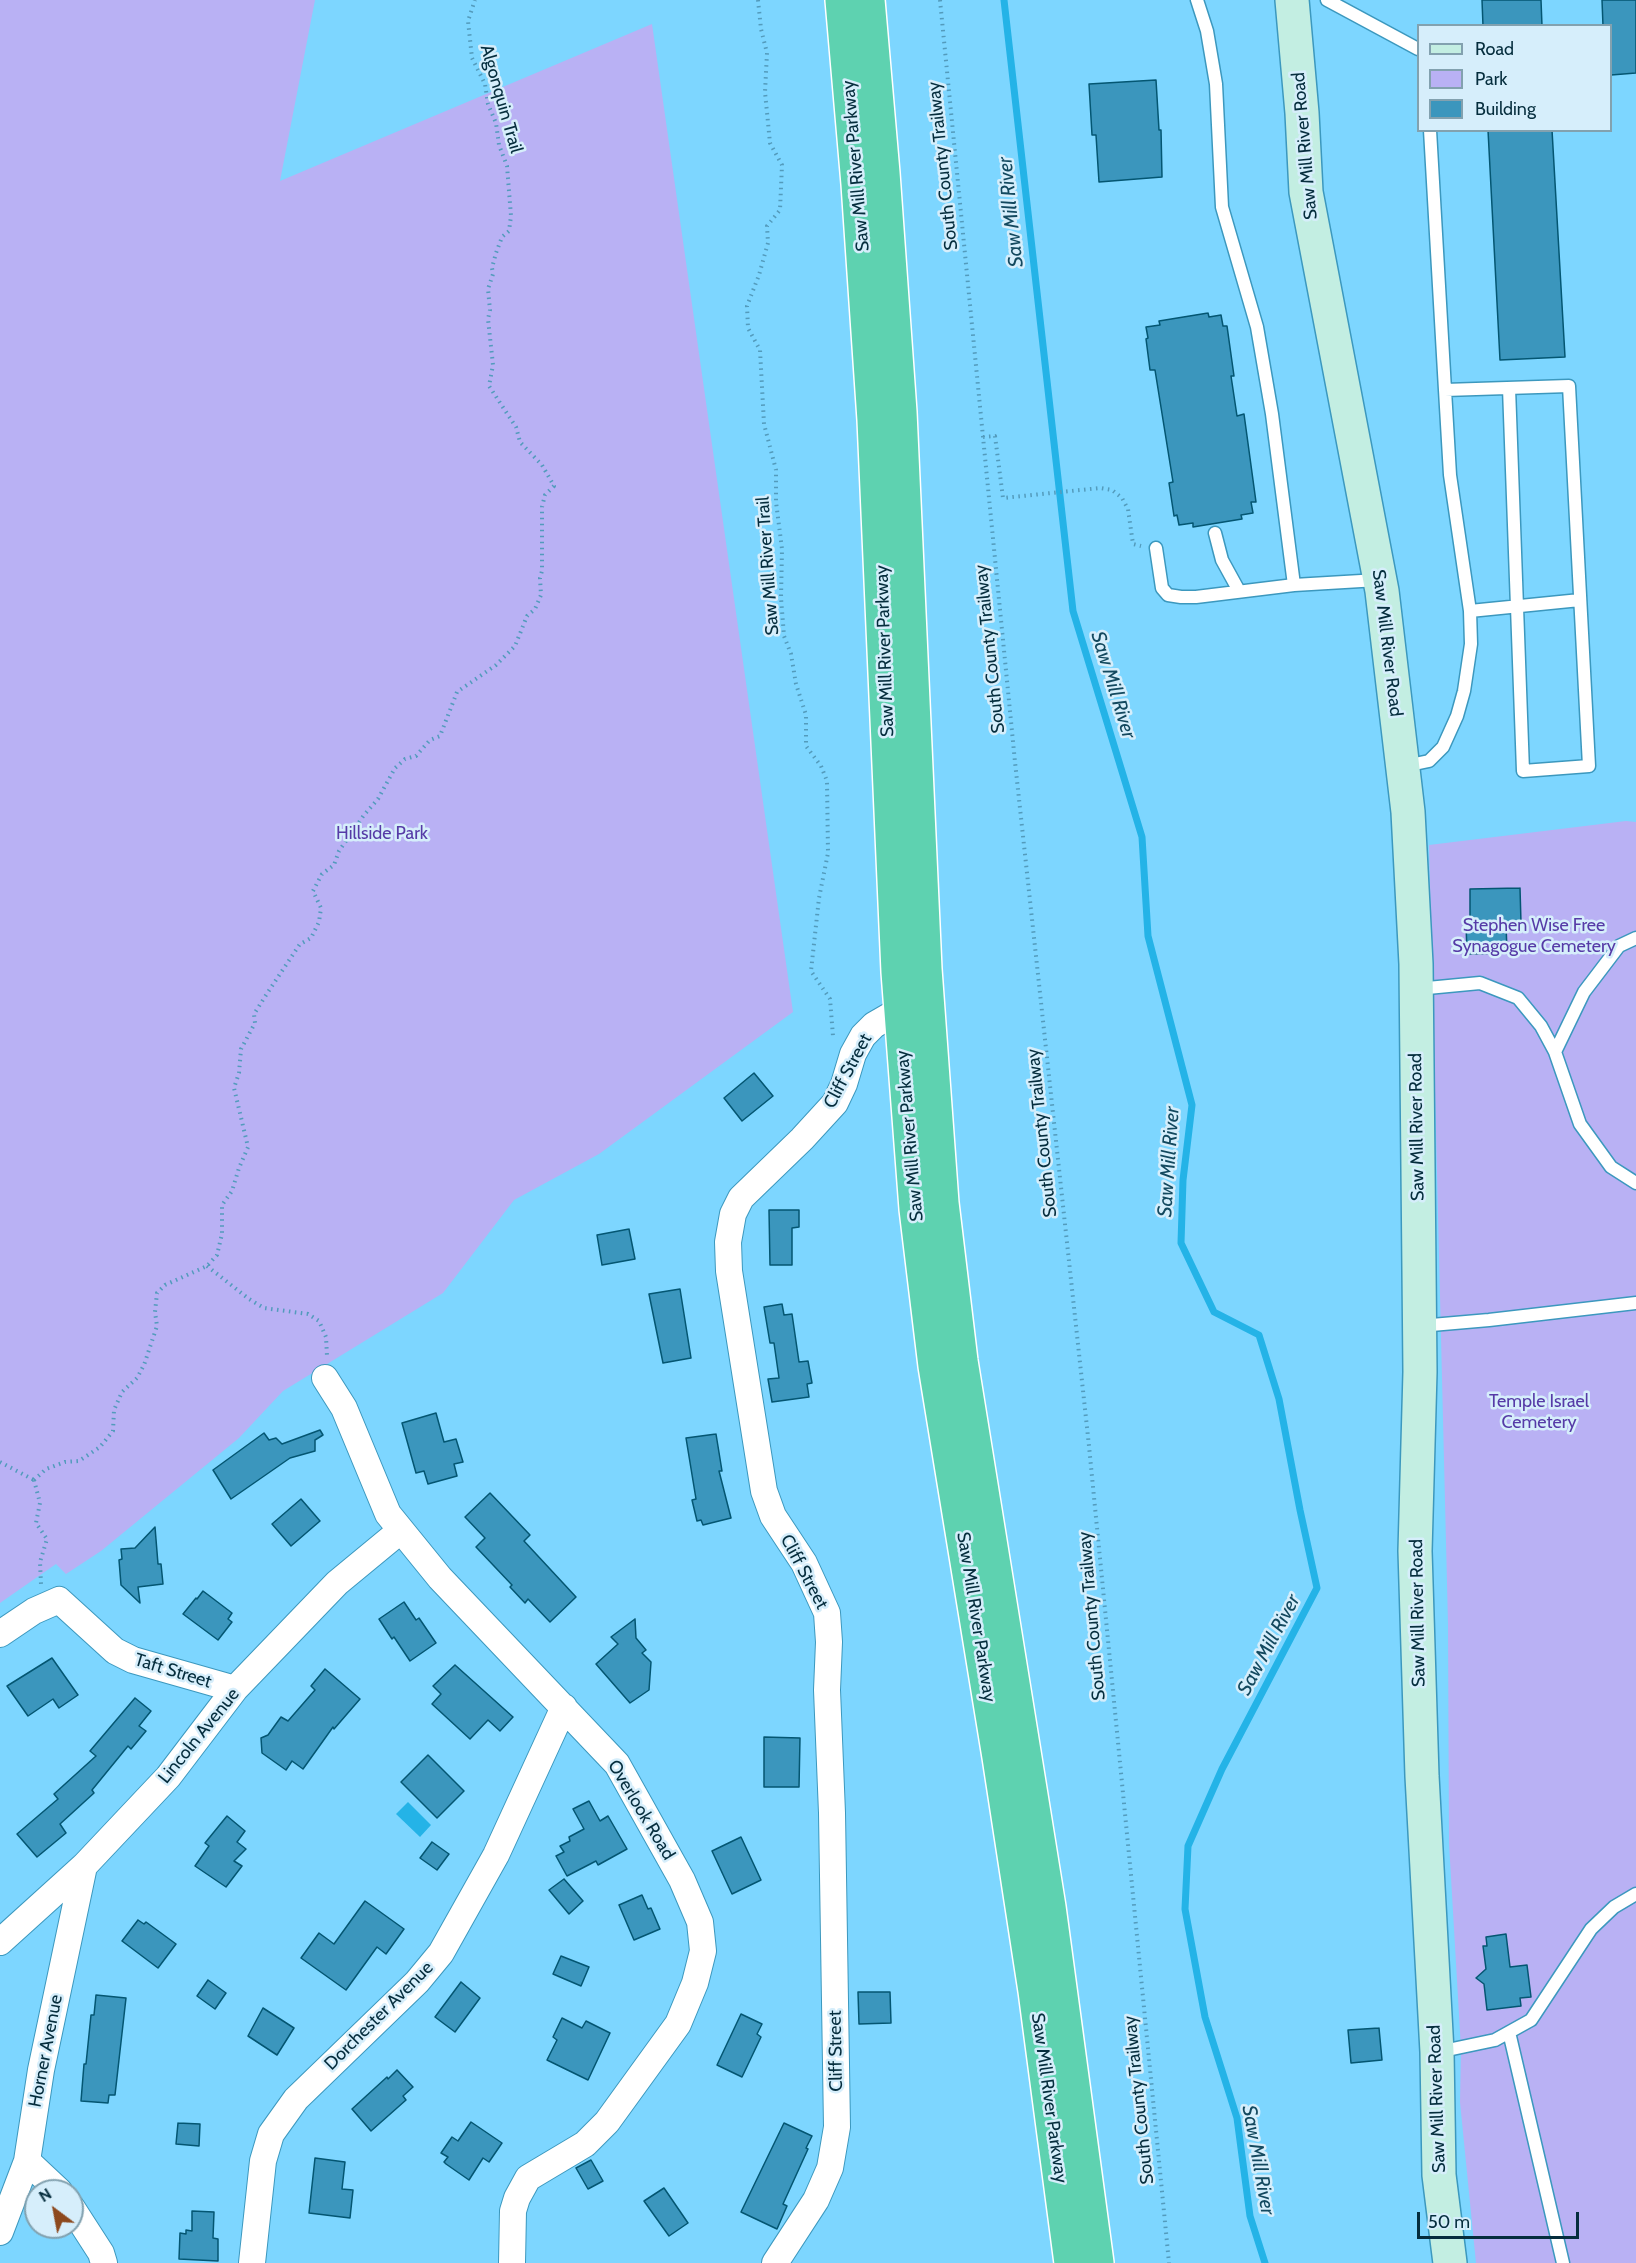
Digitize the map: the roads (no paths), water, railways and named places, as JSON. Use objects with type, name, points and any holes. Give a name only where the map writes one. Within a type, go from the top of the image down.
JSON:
[{"type":"highway","name":"Saw Mill River Parkway","points":[[842,0],[859,195],[874,420],[900,1010],[916,1209],[935,1366],[1011,1833],[1046,2070],[1071,2263]]},
{"type":"highway","name":"Saw Mill River Parkway","points":[[868,0],[886,207],[900,412],[929,1048],[942,1203],[961,1361],[1050,1918],[1097,2263]]},
{"type":"main road","name":"Saw Mill River Road","points":[[1292,0],[1306,192],[1380,580],[1410,855],[1416,989],[1419,1326],[1415,1551],[1422,1776],[1437,2052],[1439,2175],[1450,2263]]},
{"type":"street","name":"Cliff Street","points":[[775,2263],[816,2200],[830,2168],[837,2127],[832,1813],[827,1690],[829,1642],[827,1613],[804,1563],[773,1516],[764,1491],[729,1271],[728,1242],[733,1214],[741,1198],[802,1139],[835,1103],[844,1084],[853,1054],[863,1036],[874,1025],[900,1010]]},
{"type":"street","name":"Overlook Road","points":[[325,1378],[344,1408],[388,1515],[440,1578],[617,1764],[682,1880],[700,1922],[703,1951],[695,1983],[678,2024],[607,2121],[585,2144],[528,2178],[513,2211],[512,2263]]},
{"type":"street","name":"Lincoln Avenue","points":[[0,1942],[84,1866],[168,1777],[235,1689],[337,1583],[400,1531]]},
{"type":"street","name":"Taft Street","points":[[0,1634],[53,1601],[115,1651],[132,1660],[235,1689]]},
{"type":"street","name":"Dorchester Avenue","points":[[252,2263],[264,2161],[271,2134],[296,2099],[417,1982],[441,1953],[496,1856],[564,1707]]},
{"type":"street","name":"Horner Avenue","points":[[0,2232],[27,2161],[41,2070],[84,1866]]},
{"type":"street","points":[[27,2161],[46,2179]]},
{"type":"street","points":[[84,2227],[104,2263]]},
{"type":"lane","points":[[1197,0],[1207,31],[1216,84],[1222,207],[1257,327],[1272,414],[1294,585]]},
{"type":"lane","points":[[1327,0],[1417,48]]},
{"type":"lane","points":[[1402,766],[1429,761],[1443,747],[1457,716],[1464,691],[1471,644],[1470,611],[1450,475],[1430,132]]},
{"type":"lane","points":[[1446,390],[1569,386],[1589,766],[1523,771],[1509,388]]},
{"type":"lane","points":[[1215,533],[1222,560],[1239,591]]},
{"type":"lane","points":[[1156,548],[1162,588],[1168,595],[1181,597],[1294,585],[1380,580]]},
{"type":"lane","points":[[1470,611],[1580,600]]},
{"type":"lane","points":[[1555,1052],[1584,992],[1619,946],[1636,938]]},
{"type":"lane","points":[[1416,989],[1480,983],[1518,998],[1541,1026],[1555,1052],[1580,1124],[1611,1167],[1636,1183]]},
{"type":"lane","points":[[1419,1326],[1636,1303]]},
{"type":"lane","points":[[1437,2052],[1461,2049],[1495,2040],[1531,2020],[1591,1929],[1614,1907],[1636,1894]]},
{"type":"lane","points":[[1509,2032],[1563,2263]]},
{"type":"water","points":[[408,1802],[431,1825],[420,1837],[396,1814]]},
{"type":"waterway","name":"Saw Mill River","points":[[1004,0],[1073,611],[1142,837],[1148,936],[1192,1105],[1183,1180],[1181,1243],[1214,1312],[1259,1335],[1279,1399],[1317,1588],[1222,1769],[1188,1846],[1185,1909],[1205,2017],[1237,2118],[1250,2216],[1265,2263]]},
{"type":"park label","name":"Hillside Park","points":[[382,834]]},
{"type":"park label","name":"Stephen Wise Free Synagogue Cemetery","points":[[1534,936]]},
{"type":"park label","name":"Temple Israel Cemetery","points":[[1539,1412]]}]
